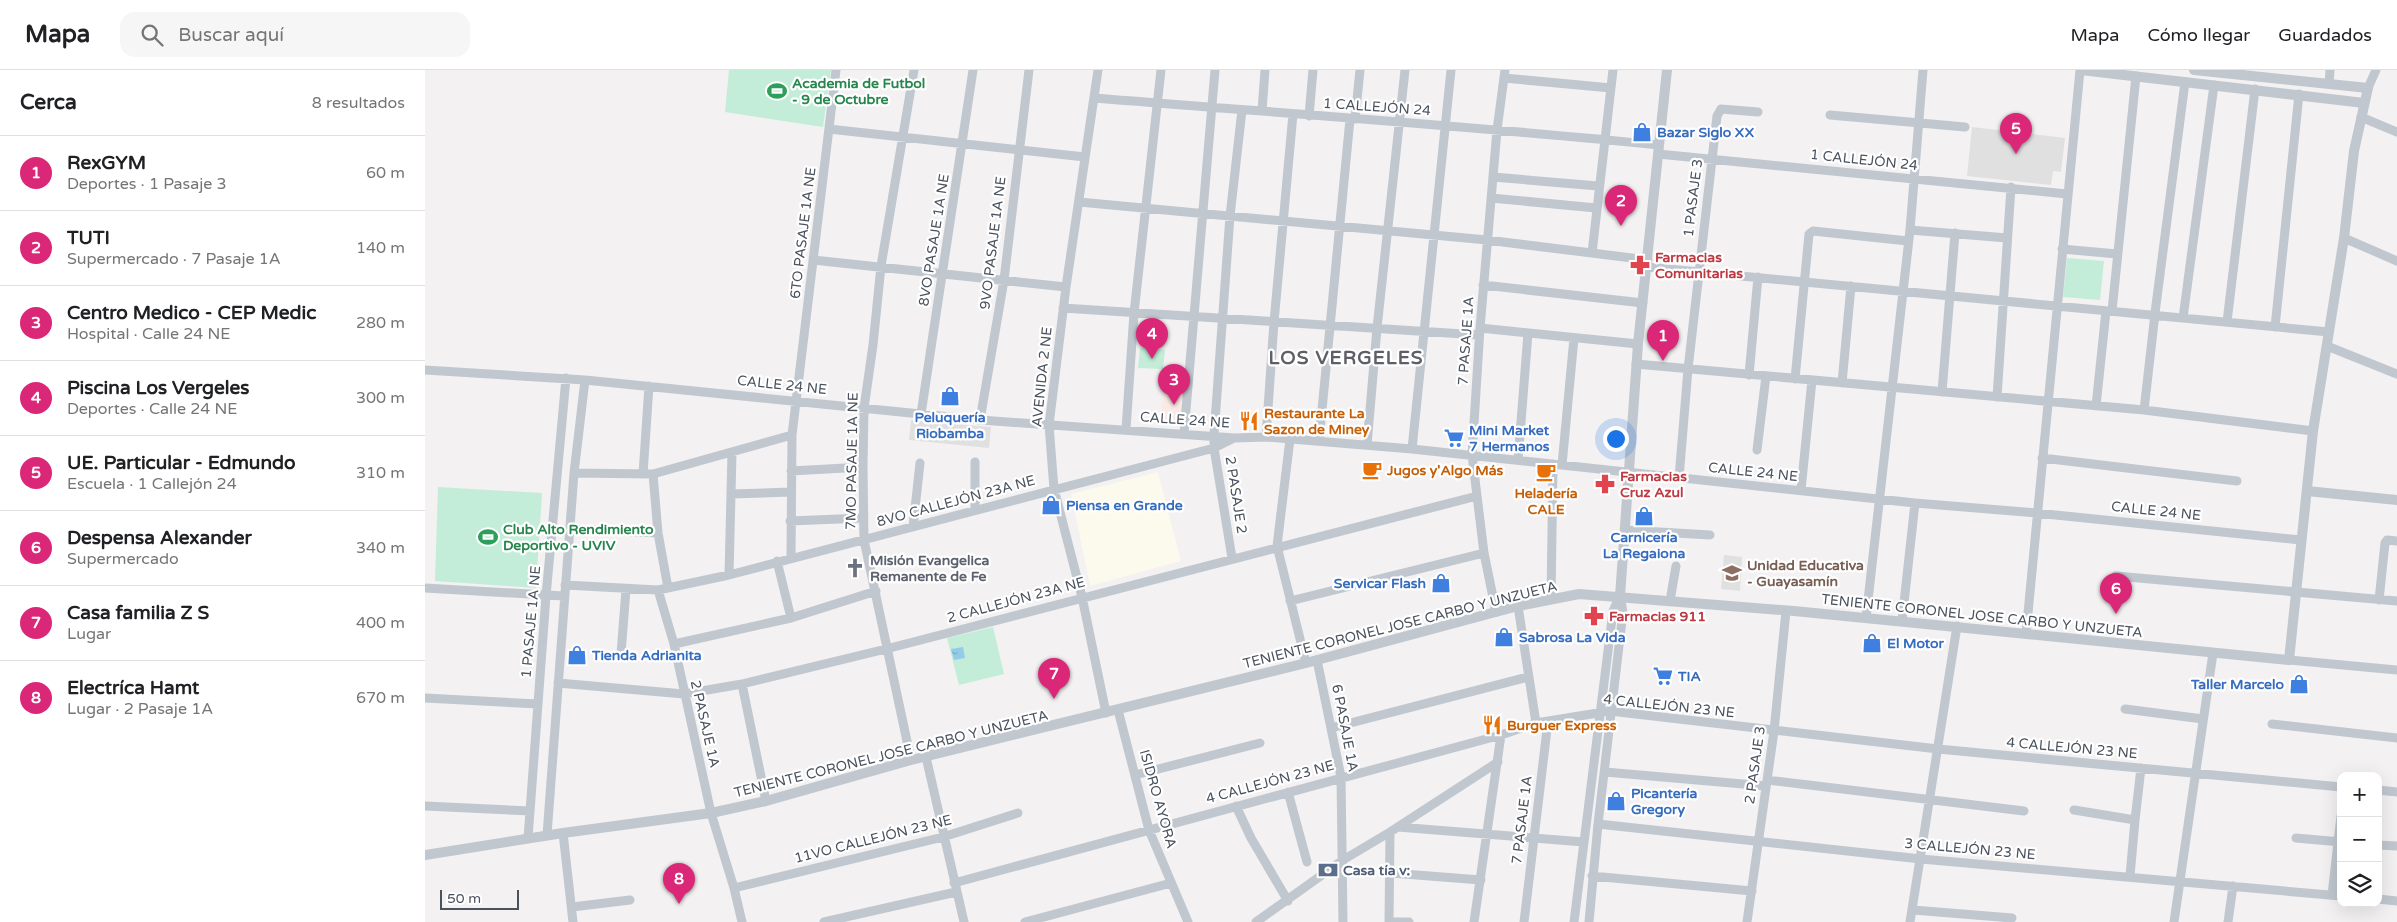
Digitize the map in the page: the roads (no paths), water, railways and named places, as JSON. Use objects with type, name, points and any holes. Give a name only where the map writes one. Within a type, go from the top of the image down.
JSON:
[{"type":"street","name":"6TO PASAJE 1A NE","points":[[791,557],[791,471],[795,400],[836,70]]},
{"type":"street","name":"7MO PASAJE 1A NE","points":[[911,760],[864,540],[863,467],[864,408],[881,266],[914,70]]},
{"type":"street","name":"8VO PASAJE 1A NE","points":[[921,414],[973,70]]},
{"type":"street","name":"9VO PASAJE 1A NE","points":[[980,420],[1004,280],[1018,148],[1029,70]]},
{"type":"street","name":"AVENIDA 2 NE","points":[[1098,70],[1063,308],[1049,425],[1054,489],[1082,597],[1107,713]]},
{"type":"street","points":[[1126,429],[1134,313],[1161,70]]},
{"type":"street","points":[[1184,433],[1201,214],[1215,70]]},
{"type":"street","points":[[1262,111],[1265,70]]},
{"type":"street","points":[[1309,116],[1313,70]]},
{"type":"street","points":[[1319,441],[1338,226],[1360,70]]},
{"type":"street","points":[[1367,445],[1377,328],[1405,70]]},
{"type":"street","points":[[1412,448],[1451,70]]},
{"type":"street","points":[[1591,253],[1613,70]]},
{"type":"street","points":[[1589,922],[1592,876],[1605,772],[1606,711],[1613,611],[1620,596],[1636,364],[1667,70]]},
{"type":"street","points":[[1866,618],[1893,388],[1923,70]]},
{"type":"street","points":[[2026,634],[2041,458],[2080,70],[2364,103]]},
{"type":"street","points":[[2194,70],[2368,88]]},
{"type":"street","points":[[2329,84],[2330,70]]},
{"type":"street","points":[[2289,660],[2313,431],[2361,117],[2368,88],[2376,70]]},
{"type":"street","points":[[1504,74],[1611,88]]},
{"type":"street","name":"7 PASAJE 1A","points":[[1496,612],[1484,553],[1472,455],[1483,285],[1504,74]]},
{"type":"street","points":[[2096,406],[2117,254],[2136,76]]},
{"type":"street","points":[[2145,410],[2154,315],[2185,82]]},
{"type":"street","points":[[2183,318],[2214,85]]},
{"type":"street","points":[[2227,322],[2255,90]]},
{"type":"street","points":[[2275,327],[2299,94]]},
{"type":"street","name":"1 CALLEJÓN 24","points":[[1094,98],[1309,116],[1400,121],[1604,139],[1711,159],[2067,194]]},
{"type":"street","name":"1 PASAJE 3","points":[[1679,478],[1688,369],[1717,116],[1721,109],[1758,112]]},
{"type":"street","name":"2 PASAJE 2","points":[[1232,558],[1214,448],[1214,435],[1224,319],[1230,216],[1242,110]]},
{"type":"street","points":[[1266,437],[1274,322],[1293,114]]},
{"type":"street","points":[[1830,115],[1965,127]]},
{"type":"street","points":[[2361,117],[2397,132]]},
{"type":"street","points":[[829,129],[1018,148],[1085,157]]},
{"type":"street","points":[[1493,177],[1598,186]]},
{"type":"street","points":[[1997,397],[2011,187]]},
{"type":"street","points":[[1491,198],[1596,208]]},
{"type":"street","points":[[1079,202],[1487,240],[1591,253],[1699,272],[2329,332]]},
{"type":"street","points":[[1909,230],[2007,238]]},
{"type":"street","points":[[1795,379],[1809,234],[1813,231],[1908,241]]},
{"type":"street","points":[[1942,392],[1955,234]]},
{"type":"street","points":[[2344,238],[2397,261]]},
{"type":"street","points":[[2062,248],[2117,254]]},
{"type":"street","points":[[813,260],[1066,287]]},
{"type":"street","points":[[1749,375],[1758,277]]},
{"type":"street","points":[[1483,285],[1643,303]]},
{"type":"street","points":[[1842,383],[1851,286]]},
{"type":"street","points":[[1063,308],[1424,331],[1528,333],[1638,344]]},
{"type":"street","points":[[1518,460],[1528,333]]},
{"type":"street","points":[[1551,599],[1558,464],[1574,338]]},
{"type":"street","points":[[2327,346],[2397,374]]},
{"type":"street","points":[[1636,364],[2145,410],[2313,431]]},
{"type":"street","name":"CALLE 24 NE","points":[[425,370],[567,378],[980,420],[1214,435],[1234,438],[1266,437],[1412,448],[1915,503],[2036,513],[2301,540]]},
{"type":"street","points":[[1757,450],[1766,376]]},
{"type":"street","name":"1 PASAJE 1A NE","points":[[528,838],[546,596],[567,378]]},
{"type":"street","points":[[547,835],[569,529],[585,380]]},
{"type":"street","points":[[1801,490],[1812,380]]},
{"type":"street","points":[[649,386],[648,474],[667,588]]},
{"type":"street","points":[[574,473],[648,474],[792,435]]},
{"type":"street","name":"8VO CALLEJÓN 23A NE","points":[[565,585],[626,590],[658,590],[729,575],[791,557],[864,540],[1214,448],[1234,438]]},
{"type":"street","points":[[1277,546],[1291,439]]},
{"type":"street","points":[[729,575],[732,452]]},
{"type":"street","points":[[2041,458],[2237,481]]},
{"type":"street","points":[[913,527],[920,462]]},
{"type":"street","points":[[975,462],[975,510]]},
{"type":"street","points":[[791,471],[863,467]]},
{"type":"street","points":[[2307,491],[2396,498]]},
{"type":"street","points":[[731,494],[791,492]]},
{"type":"street","name":"2 CALLEJÓN 23A NE","points":[[558,683],[684,694],[741,684],[886,649],[1277,546],[1477,496]]},
{"type":"street","points":[[1902,621],[1915,503]]},
{"type":"street","points":[[790,521],[863,518]]},
{"type":"street","points":[[569,529],[658,533]]},
{"type":"street","points":[[1625,530],[1710,535]]},
{"type":"street","points":[[2379,600],[2385,543],[2387,540],[2397,542]]},
{"type":"street","name":"6 PASAJE 1A","points":[[1277,546],[1290,601],[1311,661],[1331,728],[1341,777],[1343,922]]},
{"type":"street","points":[[1290,601],[1484,553]]},
{"type":"street","points":[[777,561],[791,618]]},
{"type":"street","points":[[1670,601],[1676,566]]},
{"type":"street","points":[[2116,576],[2397,601]]},
{"type":"street","points":[[425,588],[564,596]]},
{"type":"street","points":[[621,654],[626,590]]},
{"type":"street","name":"2 PASAJE 1A","points":[[658,590],[673,644],[711,813],[734,888],[742,922]]},
{"type":"street","points":[[673,644],[791,618],[875,591]]},
{"type":"street","name":"TENIENTE CORONEL JOSE CARBO Y UNZUETA","points":[[425,855],[547,835],[711,813],[766,801],[911,760],[1119,710],[1518,606],[1579,594],[1957,626],[2397,670]]},
{"type":"street","points":[[1518,606],[1536,723]]},
{"type":"street","name":"2 PASAJE 3","points":[[1747,922],[1774,731],[1786,611]]},
{"type":"street","points":[[1910,922],[1931,801],[1957,626]]},
{"type":"street","points":[[2173,922],[2213,653]]},
{"type":"street","points":[[1331,728],[1528,677]]},
{"type":"street","points":[[741,684],[766,801]]},
{"type":"street","points":[[425,698],[538,704]]},
{"type":"street","points":[[2125,709],[2203,719]]},
{"type":"street","name":"ISIDRO AYORA","points":[[1119,710],[1149,830],[1188,922]]},
{"type":"street","points":[[1574,922],[1584,842],[1606,711]]},
{"type":"street","name":"4 CALLEJÓN 23 NE","points":[[824,922],[955,887],[1149,830],[1501,735],[1536,723],[1606,711],[1938,749],[2337,787]]},
{"type":"street","name":"7 PASAJE 1A","points":[[1524,922],[1548,721]]},
{"type":"street","points":[[2273,724],[2397,738]]},
{"type":"street","points":[[1474,922],[1501,735]]},
{"type":"street","points":[[1135,775],[1260,743]]},
{"type":"street","points":[[926,757],[964,922]]},
{"type":"street","points":[[1255,922],[1288,901],[1343,860],[1394,830],[1498,762]]},
{"type":"street","points":[[2130,876],[2141,768]]},
{"type":"street","points":[[1605,772],[1766,783],[2024,811]]},
{"type":"street","points":[[2382,790],[2397,792]]},
{"type":"street","points":[[1288,792],[1307,862]]},
{"type":"street","points":[[425,806],[530,811]]},
{"type":"street","points":[[1236,806],[1251,838],[1288,901]]},
{"type":"street","points":[[2074,810],[2135,820]]},
{"type":"street","name":"11VO CALLEJÓN 23 NE","points":[[734,888],[943,837],[1018,813]]},
{"type":"street","name":"3 CALLEJÓN 23 NE","points":[[1598,824],[1921,859],[2337,895]]},
{"type":"street","points":[[1394,830],[1584,842]]},
{"type":"street","points":[[1394,830],[1389,922],[1409,922]]},
{"type":"street","points":[[563,833],[573,922]]},
{"type":"street","points":[[2295,838],[2337,841]]},
{"type":"street","points":[[2382,845],[2397,846]]},
{"type":"street","points":[[1391,873],[1481,880]]},
{"type":"street","points":[[1592,876],[1751,891]]},
{"type":"street","points":[[1025,922],[1171,883]]},
{"type":"street","points":[[2228,922],[2233,886]]},
{"type":"street","points":[[2382,899],[2397,901]]},
{"type":"street","points":[[572,907],[630,900]]},
{"type":"street","points":[[1913,910],[2012,918]]},
{"type":"water","points":[[963,647],[965,658],[954,660],[951,649]]},
{"type":"place","name":"Academia de Futbol - 9 de Octubre","points":[[777,91]]},
{"type":"place","name":"Bazar Siglo XX","points":[[1642,132]]},
{"type":"place","name":"UE. Particular - Edmundo","points":[[2016,154]]},
{"type":"place","name":"TUTI","points":[[1621,226]]},
{"type":"place","name":"Farmacias Comunitarias","points":[[1640,265]]},
{"type":"place","name":"Piscina Los Vergeles","points":[[1152,359]]},
{"type":"place","name":"RexGYM","points":[[1663,361]]},
{"type":"place","name":"Peluquería Riobamba","points":[[950,396]]},
{"type":"place","name":"Centro Medico - CEP Medic","points":[[1174,405]]},
{"type":"place","name":"Restaurante La Sazon de Miney","points":[[1249,421]]},
{"type":"place","name":"Mini Market 7 Hermanos","points":[[1454,438]]},
{"type":"place","name":"Jugos y'Algo Más","points":[[1372,470]]},
{"type":"place","name":"Heladería CALE","points":[[1546,472]]},
{"type":"place","name":"Farmacias Cruz Azul","points":[[1605,484]]},
{"type":"place","name":"Piensa en Grande","points":[[1051,505]]},
{"type":"place","name":"Carnicería La Regaiona","points":[[1644,516]]},
{"type":"place","name":"Club Alto Rendimiento Deportivo - UVIV","points":[[488,537]]},
{"type":"place","name":"Misión Evangelica Remanente de Fe","points":[[855,568]]},
{"type":"place","name":"Unidad Educativa - Guayasamín","points":[[1732,573]]},
{"type":"place","name":"Servicar Flash","points":[[1441,583]]},
{"type":"place","name":"Despensa Alexander","points":[[2116,614]]},
{"type":"place","name":"Farmacias 911","points":[[1594,616]]},
{"type":"place","name":"Sabrosa La Vida","points":[[1504,637]]},
{"type":"place","name":"El Motor","points":[[1872,643]]},
{"type":"place","name":"Tienda Adrianita","points":[[577,655]]},
{"type":"place","name":"TIA","points":[[1663,676]]},
{"type":"place","name":"Taller Marcelo","points":[[2299,684]]},
{"type":"place","name":"Casa familia Z S","points":[[1054,699]]},
{"type":"place","name":"Burguer Express","points":[[1492,725]]},
{"type":"place","name":"Picantería Gregory","points":[[1616,801]]},
{"type":"place","name":"Casa tía v:","points":[[1328,870]]},
{"type":"place","name":"Electríca Hamt","points":[[679,904]]},
{"type":"district","name":"LOS VERGELES","points":[[1346,358]]}]
